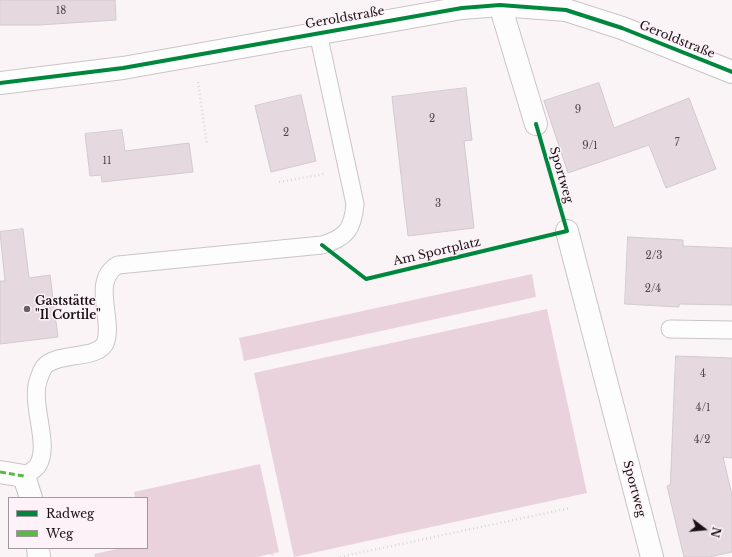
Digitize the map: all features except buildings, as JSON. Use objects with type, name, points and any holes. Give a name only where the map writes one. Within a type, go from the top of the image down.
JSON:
[{"type":"street","name":"Geroldstraße","points":[[0,83],[123,68],[501,2],[566,10],[622,28],[732,72]]},
{"type":"street","points":[[501,2],[536,124]]},
{"type":"street","name":"Sportweg","points":[[567,231],[652,557]]},
{"type":"street","points":[[0,472],[24,476],[31,497]]},
{"type":"lane","points":[[24,476],[38,466],[43,455],[36,395],[38,380],[44,367],[53,360],[100,350],[105,344],[108,333],[104,288],[107,276],[111,269],[118,266],[322,245],[335,241],[347,232],[354,219],[355,204],[318,33]]},
{"type":"lane","points":[[670,329],[732,330]]},
{"type":"path","points":[[195,56],[207,145]]},
{"type":"path","points":[[279,182],[348,170]]},
{"type":"path","points":[[340,557],[570,508]]},
{"type":"shaded area","points":[[532,274],[536,297],[244,361],[239,338]]},
{"type":"shaded area","points":[[547,309],[587,493],[294,557],[254,373]]},
{"type":"shaded area","points":[[260,464],[279,552],[257,557],[95,557],[94,554],[117,549],[148,549],[148,497],[135,497],[134,492]]},
{"type":"marked path","points":[[0,472],[24,476]]},
{"type":"cycle path","points":[[0,83],[123,68],[462,8],[500,5],[566,10],[622,28],[732,72]]},
{"type":"cycle path","name":"Am Sportplatz","points":[[322,245],[366,279],[567,231],[536,124]]},
{"type":"place","name":"Gaststätte \"Il Cortile\"","points":[[27,309]]}]
